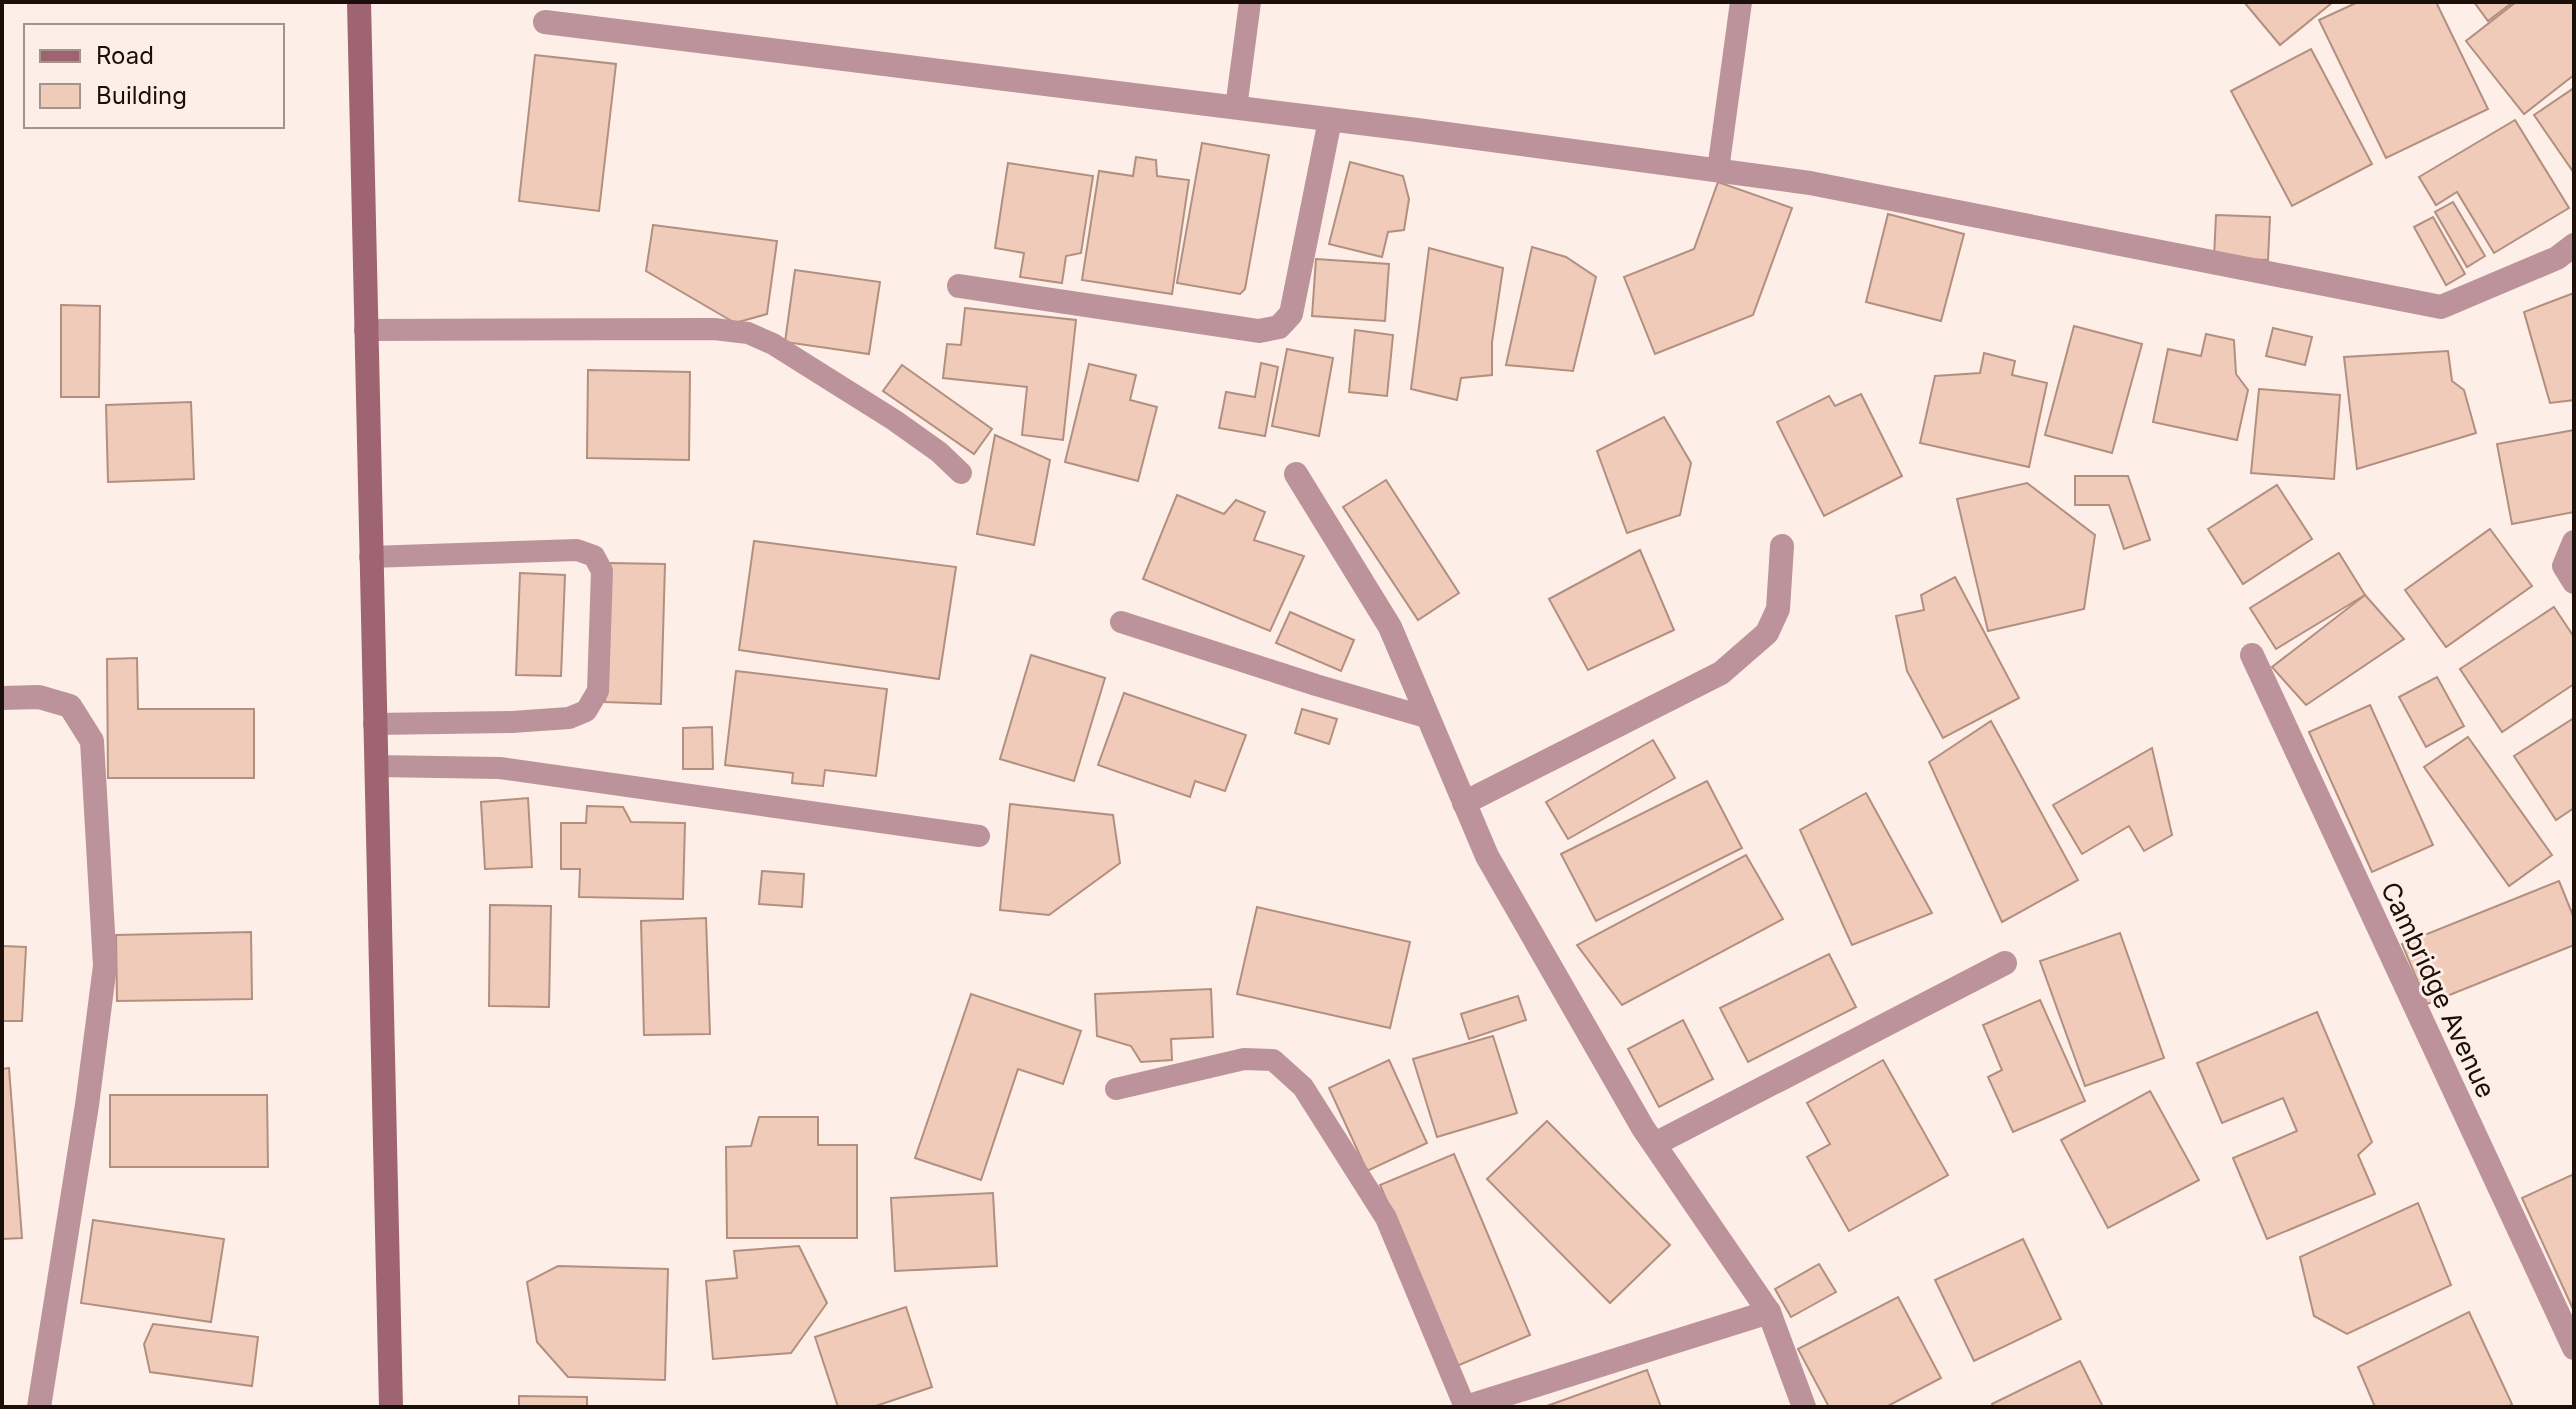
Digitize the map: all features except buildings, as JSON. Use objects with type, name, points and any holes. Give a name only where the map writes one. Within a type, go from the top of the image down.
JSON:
[{"type":"street","points":[[359,2],[391,1407]]},
{"type":"street","points":[[545,22],[1810,183],[2441,307],[2557,258],[2574,245]]},
{"type":"street","points":[[959,286],[1259,331],[1279,327],[1291,314],[1330,120]]},
{"type":"street","points":[[1296,474],[1390,627],[1487,856],[1655,1144],[1769,1312],[1804,1407]]},
{"type":"street","points":[[2574,542],[2564,566],[2574,582]]},
{"type":"street","points":[[1464,803],[1721,673],[1767,633],[1778,609],[1782,546]]},
{"type":"street","name":"Cambridge Avenue","points":[[2252,655],[2574,1348]]},
{"type":"street","points":[[2,698],[39,697],[70,706],[92,741],[105,966],[87,1105],[39,1407]]},
{"type":"street","points":[[1655,1144],[2005,963]]},
{"type":"street","points":[[1465,1407],[1769,1312]]},
{"type":"lane","points":[[1236,108],[1250,2]]},
{"type":"lane","points":[[1718,170],[1741,2]]},
{"type":"lane","points":[[365,330],[714,329],[748,333],[773,344],[894,420],[939,452],[961,473]]},
{"type":"lane","points":[[370,557],[577,550],[594,556],[602,571],[598,691],[586,711],[569,718],[512,722],[374,724]]},
{"type":"lane","points":[[1121,622],[1429,718]]},
{"type":"lane","points":[[376,766],[500,768],[979,836]]},
{"type":"lane","points":[[1116,1089],[1244,1059],[1273,1060],[1303,1087],[1386,1218],[1465,1407]]}]
